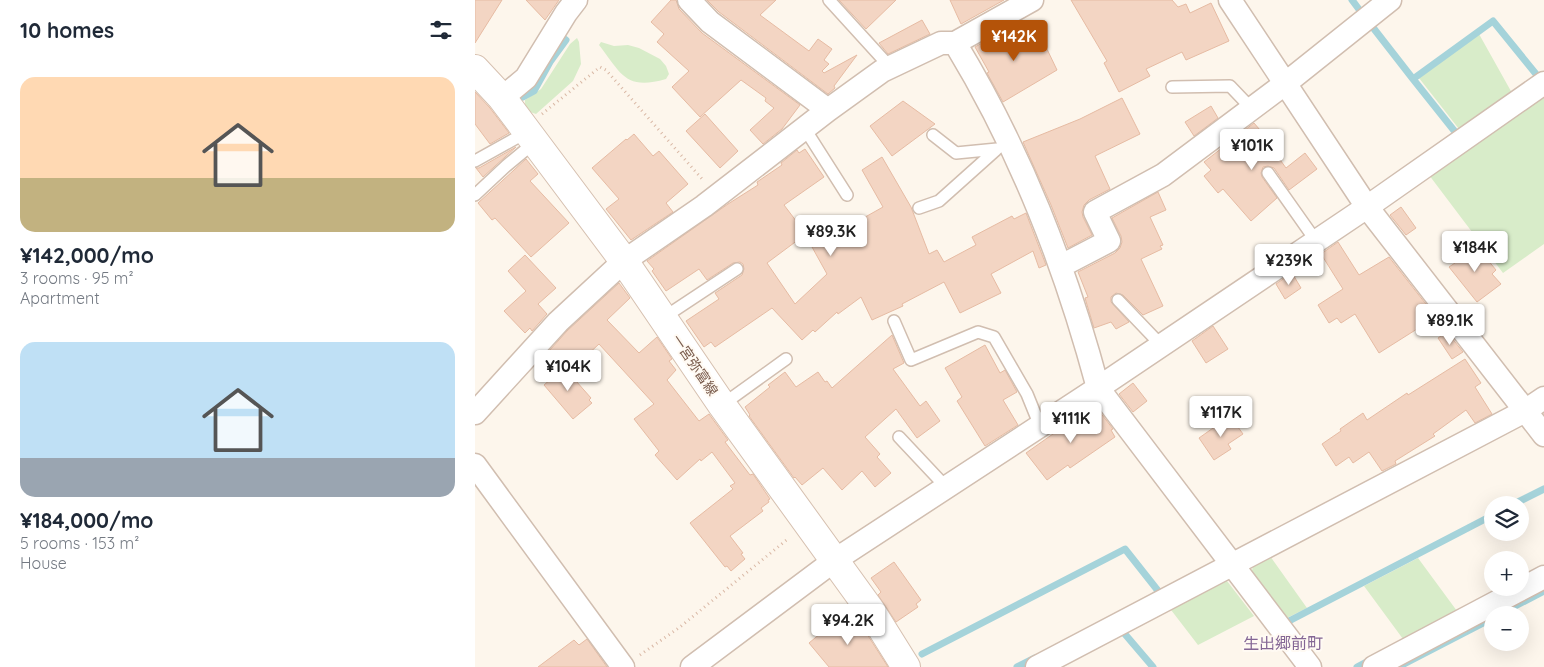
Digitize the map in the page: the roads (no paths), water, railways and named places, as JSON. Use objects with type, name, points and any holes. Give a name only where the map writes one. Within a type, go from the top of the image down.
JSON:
[{"type":"main road","name":"一宮弥富線","points":[[475,69],[529,134],[624,261],[722,404],[871,611],[907,667]]},
{"type":"street","points":[[501,98],[526,78],[566,12],[576,0]]},
{"type":"street","points":[[689,0],[710,22],[828,110]]},
{"type":"street","points":[[475,413],[558,322],[624,261],[664,235],[828,110],[890,67],[941,43],[955,42],[1032,0]]},
{"type":"street","points":[[1230,0],[1367,207],[1544,435]]},
{"type":"street","points":[[1061,266],[1109,241],[1095,212],[1163,175],[1286,83],[1390,0]]},
{"type":"street","points":[[955,42],[983,89],[1003,146],[1061,266],[1098,388],[1310,667]]},
{"type":"street","points":[[692,667],[835,560],[1098,388],[1316,242],[1544,84]]},
{"type":"street","points":[[1037,667],[1525,411],[1544,398]]},
{"type":"street","points":[[475,465],[631,661]]},
{"type":"street","points":[[1373,667],[1544,577]]},
{"type":"lane","points":[[829,0],[890,67]]},
{"type":"lane","points":[[1172,87],[1230,86],[1252,108]]},
{"type":"lane","points":[[805,129],[847,195]]},
{"type":"lane","points":[[475,160],[529,134]]},
{"type":"lane","points":[[475,195],[506,166],[529,134]]},
{"type":"lane","points":[[933,135],[956,153],[1003,146]]},
{"type":"lane","points":[[919,208],[939,201],[1003,146]]},
{"type":"lane","points":[[1268,173],[1316,242]]},
{"type":"lane","points":[[663,318],[737,269]]},
{"type":"lane","points":[[1118,300],[1161,345]]},
{"type":"lane","points":[[894,321],[911,360],[978,332],[994,337],[1027,394],[1040,426]]},
{"type":"lane","points":[[722,404],[786,359]]},
{"type":"lane","points":[[899,437],[946,488]]},
{"type":"waterway","points":[[1352,0],[1361,12]]},
{"type":"waterway","points":[[1371,25],[1413,79],[1493,21],[1536,74]]},
{"type":"waterway","points":[[523,97],[534,91],[550,62],[566,40],[562,37]]},
{"type":"waterway","points":[[1413,79],[1456,133]]},
{"type":"waterway","points":[[1529,496],[1544,489]]},
{"type":"waterway","points":[[1289,621],[1484,520]]},
{"type":"waterway","points":[[922,654],[1125,549],[1159,592],[1155,595]]},
{"type":"waterway","points":[[1515,606],[1544,591]]},
{"type":"waterway","points":[[1398,667],[1484,623]]},
{"type":"waterway","points":[[1124,633],[1153,667]]},
{"type":"waterway","points":[[1017,667],[1035,658]]},
{"type":"waterway","points":[[1357,667],[1372,659]]},
{"type":"district","name":"生出郷前町","points":[[1283,643]]}]
